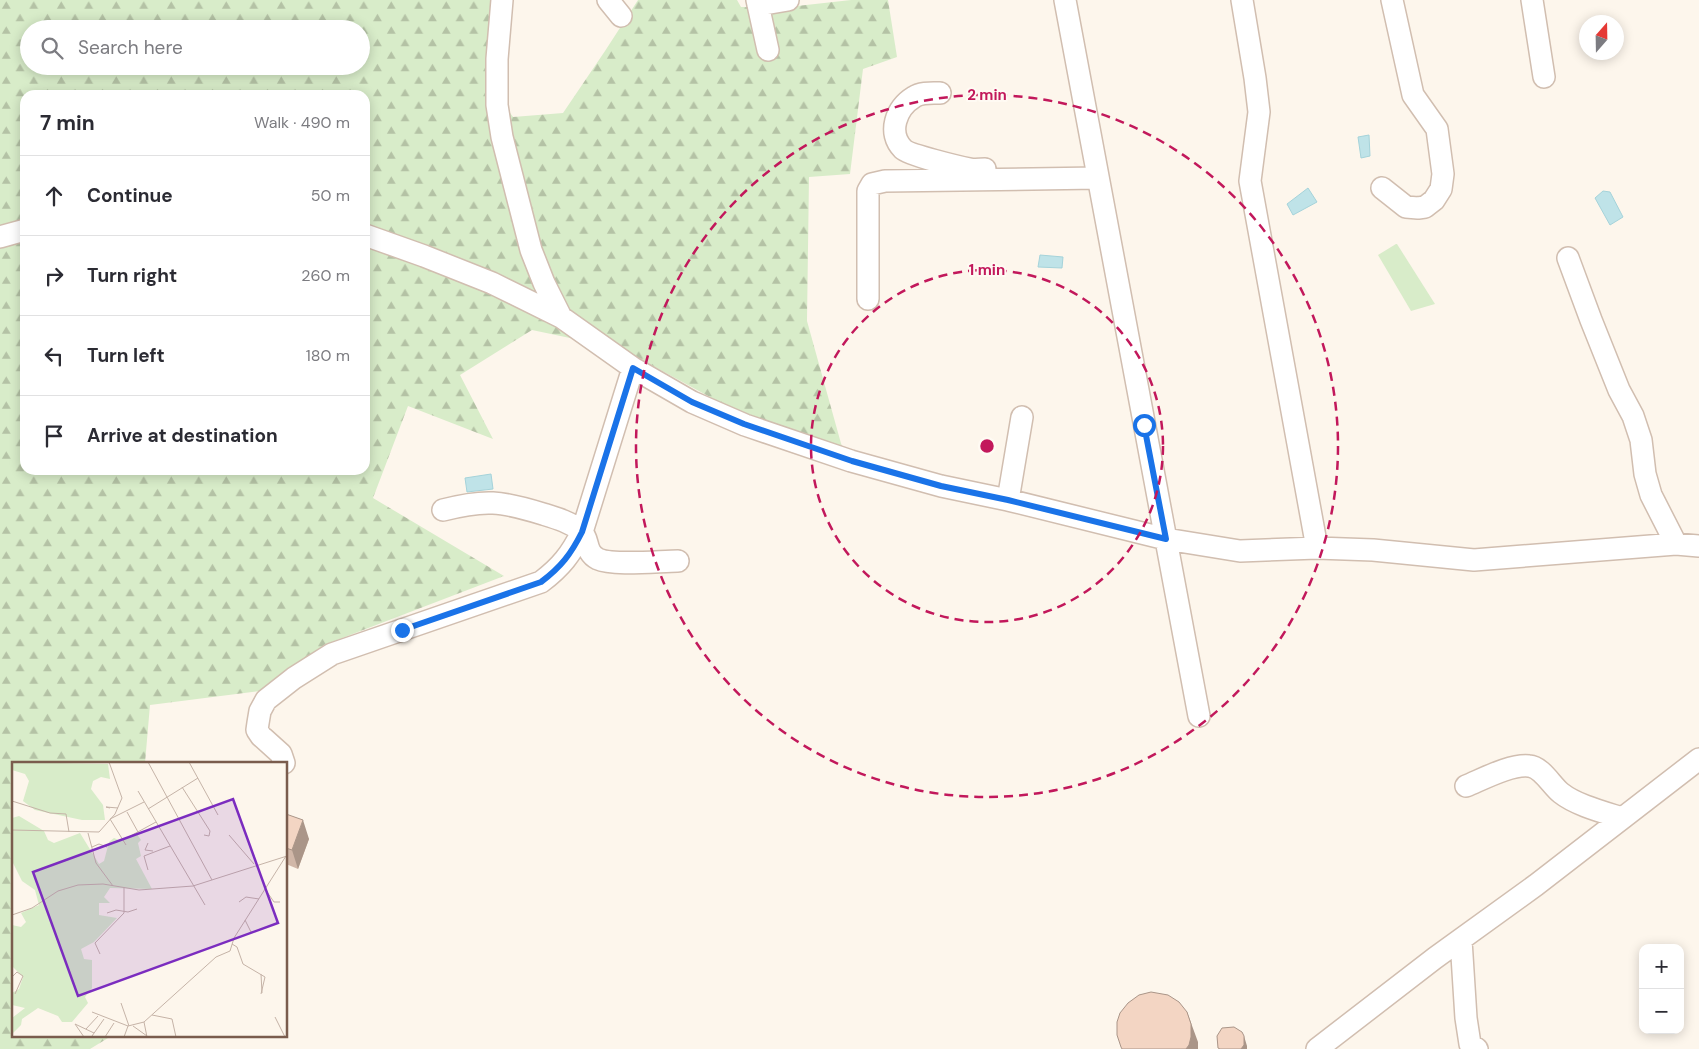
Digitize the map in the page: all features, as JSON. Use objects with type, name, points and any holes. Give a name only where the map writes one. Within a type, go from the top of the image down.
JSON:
[{"type":"street","points":[[502,0],[497,59],[497,105],[502,137],[530,250],[561,317]]},
{"type":"street","points":[[768,50],[757,2],[788,0]]},
{"type":"street","points":[[1065,0],[1199,716]]},
{"type":"street","points":[[1242,0],[1259,112],[1250,182],[1317,548]]},
{"type":"street","points":[[1382,188],[1406,207],[1425,207],[1434,200],[1441,189],[1443,174],[1437,129],[1413,95],[1392,0]]},
{"type":"street","points":[[1532,0],[1544,77]]},
{"type":"street","points":[[940,93],[927,93],[915,96],[903,106],[896,116],[894,128],[897,141],[905,151],[972,169],[1097,170]]},
{"type":"street","points":[[868,299],[868,191],[872,184],[885,181],[1097,170]]},
{"type":"street","points":[[0,237],[20,231]]},
{"type":"street","points":[[370,237],[492,283],[561,317],[633,368],[692,402],[744,424],[852,461],[941,486],[1008,500],[1166,539],[1240,551],[1317,548],[1399,551],[1474,560],[1676,544],[1699,546]]},
{"type":"street","points":[[1568,258],[1612,373],[1633,416],[1641,440],[1645,474],[1651,495],[1676,544]]},
{"type":"street","points":[[284,762],[281,754],[260,736],[258,730],[260,711],[266,700],[287,684],[332,654],[541,582],[556,570],[571,553],[582,532],[633,368]]},
{"type":"street","points":[[1008,500],[1022,417]]},
{"type":"street","points":[[443,510],[469,503],[494,502],[520,506],[562,520],[582,532],[590,553],[600,560],[678,561]]},
{"type":"street","points":[[1466,786],[1516,766],[1530,766],[1543,774],[1562,794],[1622,818]]},
{"type":"street","points":[[1317,1049],[1325,1041],[1536,885],[1622,818],[1698,767]]},
{"type":"street","points":[[1461,940],[1466,1018],[1470,1044],[1477,1049]]},
{"type":"green space","points":[[0,0],[492,0],[489,83],[513,117],[563,113],[638,0],[737,0],[741,7],[788,7],[851,0],[888,0],[897,57],[863,69],[850,174],[809,177],[807,321],[842,447],[741,414],[622,349],[532,330],[460,375],[493,439],[408,406],[373,498],[504,576],[324,645],[267,690],[150,705],[145,762],[12,762],[12,1036],[111,1036],[90,1049],[0,1049]]},
{"type":"green space","points":[[1396,244],[1435,304],[1411,311],[1378,255]]},
{"type":"water","points":[[1369,135],[1370,156],[1361,158],[1358,137]]},
{"type":"water","points":[[1308,188],[1317,202],[1293,215],[1287,204]]},
{"type":"water","points":[[1603,191],[1610,192],[1623,217],[1610,225],[1595,198]]},
{"type":"water","points":[[1040,255],[1063,257],[1062,268],[1038,267]]},
{"type":"water","points":[[491,474],[493,489],[467,492],[465,478]]},
{"type":"building","points":[[288,815],[303,820],[292,850],[288,849]]},
{"type":"building","points":[[1151,992],[1168,995],[1179,1002],[1187,1012],[1191,1024],[1191,1037],[1186,1049],[1122,1049],[1117,1035],[1117,1022],[1120,1013],[1128,1003],[1139,995]]},
{"type":"building","points":[[1234,1027],[1242,1032],[1244,1036],[1244,1045],[1241,1049],[1218,1048],[1217,1036],[1222,1028]]},
{"type":"route","points":[[402,630],[541,582],[556,570],[571,553],[582,532],[633,368],[692,402],[744,424],[852,461],[941,486],[1008,500],[1166,539],[1144,425]]}]
